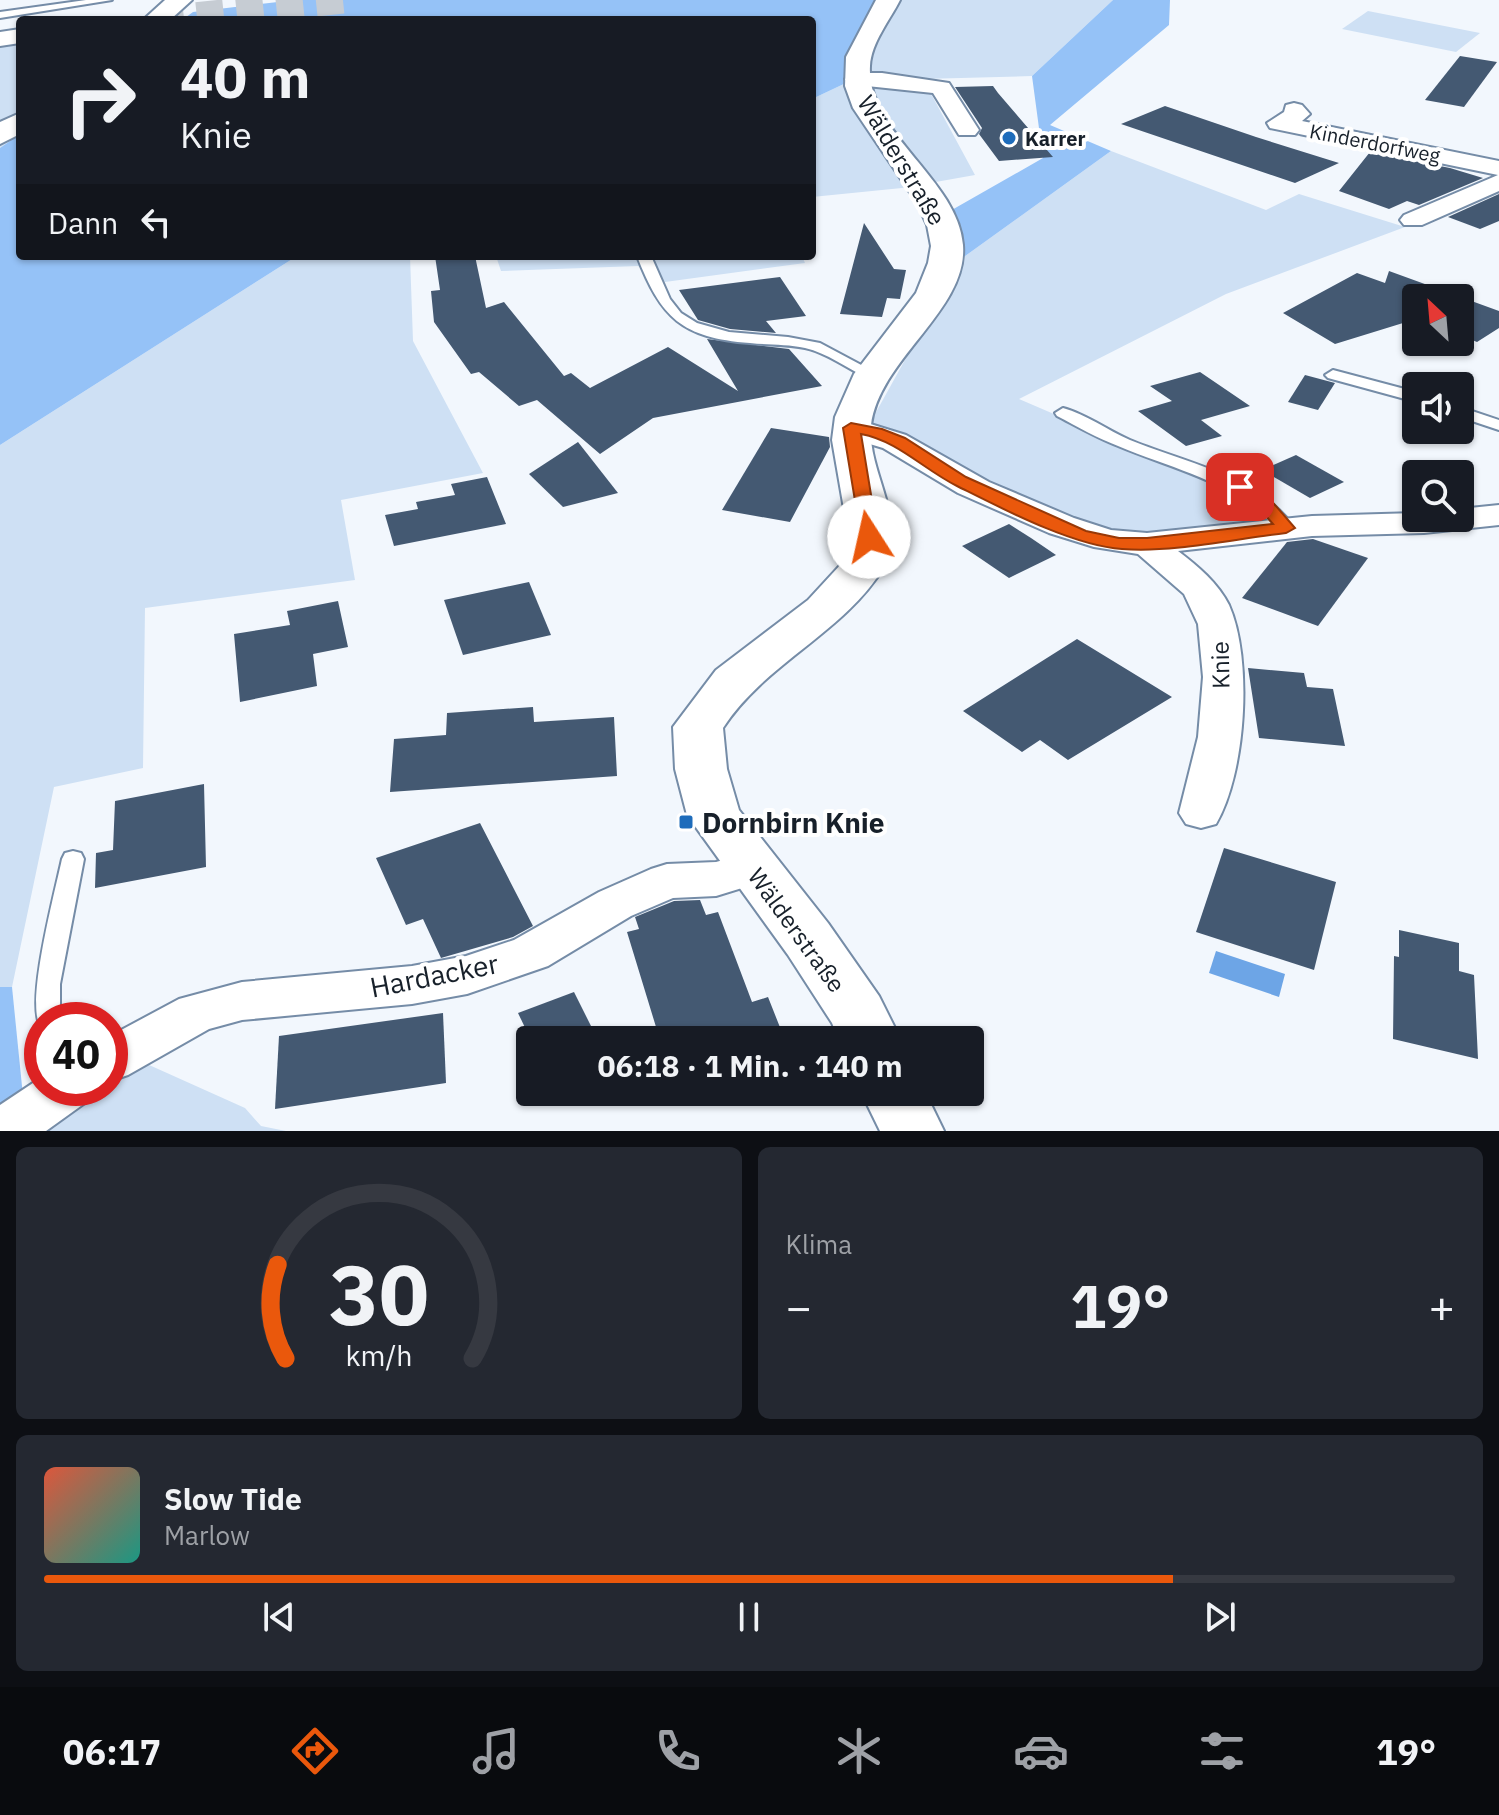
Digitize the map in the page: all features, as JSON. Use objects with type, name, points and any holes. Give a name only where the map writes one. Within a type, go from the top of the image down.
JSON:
[{"type":"street","points":[[160,16],[180,0]]},
{"type":"street","name":"Wälderstraße","points":[[864,1026],[808,939],[714,815],[701,769],[698,727],[739,675],[808,623],[846,588],[866,560],[869,537],[851,428],[872,375],[931,301],[944,269],[947,245],[944,224],[877,124],[856,79],[861,53],[888,0]]},
{"type":"street","points":[[856,79],[893,80],[941,88],[967,130]]},
{"type":"street","name":"Kinderdorfweg","points":[[1294,110],[1299,114],[1278,123],[1499,168]]},
{"type":"street","points":[[1413,220],[1499,182]]},
{"type":"street","points":[[851,428],[876,432],[899,441],[960,481],[1081,535],[1119,544],[1147,544],[1351,523],[1424,523],[1499,515]]},
{"type":"street","name":"Knie","points":[[1147,544],[1199,588],[1221,633],[1222,679],[1217,748],[1201,813]]},
{"type":"street","name":"Hardacker","points":[[128,1050],[196,1013],[242,1001],[412,985],[467,975],[531,953],[615,904],[667,881],[716,879],[752,868]]},
{"type":"street","points":[[4,1131],[39,1106]]},
{"type":"street","points":[[900,1106],[912,1131]]},
{"type":"lane","points":[[0,15],[107,0]]},
{"type":"lane","points":[[646,260],[664,302],[681,320],[719,336],[805,344],[826,351],[872,375]]},
{"type":"lane","points":[[1333,375],[1402,393]]},
{"type":"lane","points":[[1063,413],[1125,443],[1213,473],[1263,502],[1286,528]]},
{"type":"lane","points":[[1474,417],[1499,425]]},
{"type":"lane","points":[[48,1002],[48,984],[73,859]]},
{"type":"shaded area","points":[[295,0],[878,0],[848,82],[816,97],[816,16],[188,16],[193,12]]},
{"type":"shaded area","points":[[878,0],[1113,0],[1032,76],[923,79],[975,175],[902,188],[816,197],[816,97],[848,82]]},
{"type":"shaded area","points":[[1113,0],[1170,0],[1169,25],[1050,125],[1111,151],[961,259],[950,211],[1043,158],[1032,76]]},
{"type":"shaded area","points":[[1368,11],[1480,33],[1456,52],[1342,29]]},
{"type":"shaded area","points":[[16,32],[16,137],[0,148],[0,34]]},
{"type":"shaded area","points":[[16,137],[16,260],[291,260],[0,445],[0,148]]},
{"type":"shaded area","points":[[1111,151],[1266,210],[1299,194],[1405,227],[1226,294],[1019,399],[1247,497],[1263,518],[1167,536],[1102,533],[870,423],[961,259]]},
{"type":"shaded area","points":[[291,260],[410,260],[413,341],[483,473],[341,500],[355,580],[145,608],[143,768],[54,787],[12,987],[0,987],[0,445]]},
{"type":"shaded area","points":[[497,260],[804,260],[805,263],[665,282],[638,266],[501,271]]},
{"type":"shaded area","points":[[1216,951],[1285,974],[1279,997],[1209,973]]},
{"type":"shaded area","points":[[0,987],[12,987],[23,1096],[0,1113]]},
{"type":"shaded area","points":[[138,1060],[245,1108],[261,1126],[286,1131],[30,1131],[67,1106],[128,1106],[128,1066]]},
{"type":"building","points":[[1460,56],[1497,62],[1464,107],[1425,100]]},
{"type":"building","name":"Karrer","points":[[993,86],[1053,157],[999,161],[979,134],[982,128],[955,87]]},
{"type":"building","points":[[1165,106],[1339,163],[1295,183],[1121,124]]},
{"type":"building","points":[[1370,152],[1483,178],[1419,205],[1407,201],[1389,209],[1339,191]]},
{"type":"building","points":[[1499,194],[1499,221],[1480,229],[1448,217]]},
{"type":"building","points":[[864,223],[894,269],[906,270],[900,299],[887,298],[882,317],[840,314]]},
{"type":"building","points":[[436,260],[476,260],[486,308],[504,302],[564,376],[571,373],[590,388],[668,347],[738,391],[707,339],[789,349],[822,386],[653,418],[600,454],[537,400],[519,406],[479,372],[471,374],[434,322],[431,291],[440,290]]},
{"type":"building","points":[[1389,271],[1425,284],[1402,284],[1402,323],[1335,344],[1283,313],[1357,273],[1385,283]]},
{"type":"building","points":[[780,277],[806,316],[766,321],[776,333],[730,329],[698,320],[679,290]]},
{"type":"building","points":[[1474,302],[1499,311],[1499,328],[1477,342],[1474,341]]},
{"type":"building","points":[[1200,372],[1250,406],[1201,420],[1222,436],[1186,446],[1138,411],[1172,401],[1150,386]]},
{"type":"building","points":[[1305,375],[1335,383],[1318,410],[1288,402]]},
{"type":"building","points":[[771,428],[829,437],[830,447],[790,522],[722,510]]},
{"type":"building","points":[[578,442],[618,493],[563,507],[529,474]]},
{"type":"building","points":[[1296,455],[1344,482],[1310,498],[1262,470]]},
{"type":"building","points":[[487,477],[506,524],[394,546],[385,515],[418,509],[416,502],[455,495],[451,484]]},
{"type":"building","points":[[1009,524],[1056,555],[1009,578],[962,546]]},
{"type":"building","points":[[1313,539],[1368,558],[1318,626],[1242,598],[1287,542]]},
{"type":"building","points":[[529,582],[551,635],[463,655],[444,600]]},
{"type":"building","points":[[338,601],[348,647],[313,654],[317,686],[240,702],[234,634],[290,625],[287,611]]},
{"type":"building","points":[[1077,639],[1172,697],[1068,760],[1040,740],[1022,752],[963,711]]},
{"type":"building","points":[[1248,668],[1304,673],[1307,687],[1333,689],[1345,746],[1259,738]]},
{"type":"building","points":[[533,707],[534,722],[614,717],[617,776],[390,792],[394,739],[446,735],[447,713]]},
{"type":"building","points":[[204,784],[206,867],[95,888],[96,853],[113,850],[115,801]]},
{"type":"building","points":[[480,823],[533,926],[513,937],[441,958],[423,919],[406,925],[376,858]]},
{"type":"building","points":[[1224,848],[1336,882],[1314,970],[1196,932]]},
{"type":"building","points":[[700,900],[706,915],[718,912],[752,1002],[768,997],[779,1026],[656,1026],[627,932],[639,929],[635,917],[674,901]]},
{"type":"building","points":[[1399,930],[1459,943],[1459,971],[1474,975],[1478,1059],[1393,1039],[1394,956],[1399,957]]},
{"type":"building","points":[[574,992],[591,1026],[524,1026],[518,1013]]},
{"type":"building","points":[[443,1013],[446,1083],[275,1109],[279,1036]]},
{"type":"tunnel","points":[[194,16],[344,0]]},
{"type":"place","name":"Karrer","points":[[1009,138]]},
{"type":"place","name":"Dornbirn Knie","points":[[686,822]]},
{"type":"route","points":[[869,537],[851,428],[876,432],[899,441],[960,481],[1081,535],[1119,544],[1147,544],[1286,528],[1263,502],[1240,487]]}]
